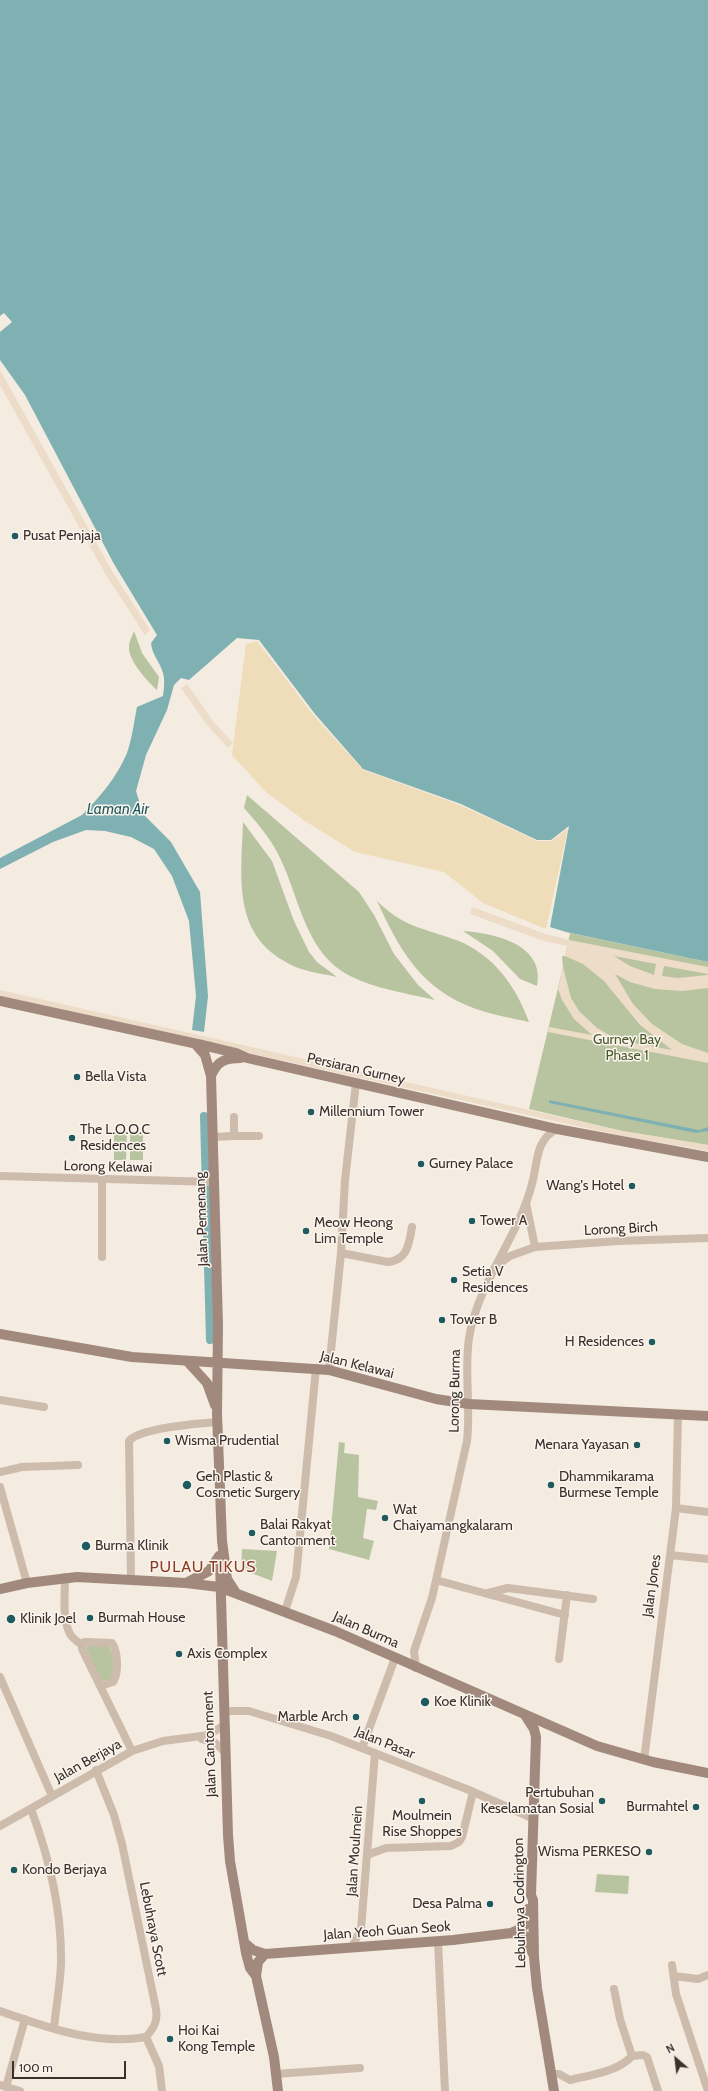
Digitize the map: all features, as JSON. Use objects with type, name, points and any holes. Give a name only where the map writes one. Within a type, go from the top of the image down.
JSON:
[{"type":"main road","name":"Persiaran Gurney","points":[[0,1001],[197,1046],[236,1053],[247,1058],[557,1129],[708,1157]]},
{"type":"main road","name":"Jalan Pemenang","points":[[197,1046],[205,1055],[211,1076],[213,1137],[208,1182],[218,1362]]},
{"type":"main road","points":[[211,1076],[217,1064],[222,1061],[230,1058],[247,1058]]},
{"type":"main road","name":"Jalan Kelawai","points":[[0,1334],[101,1352],[187,1361],[316,1368],[329,1370],[436,1399],[469,1404],[703,1415]]},
{"type":"main road","points":[[187,1361],[207,1383],[218,1418]]},
{"type":"main road","name":"Jalan Cantonment","points":[[218,1362],[218,1418],[222,1541],[227,1579],[236,1593]]},
{"type":"main road","name":"Jalan Cantonment","points":[[222,1541],[219,1587],[224,1711],[224,1752],[230,1861],[250,1968],[256,1976],[271,2038],[278,2091]]},
{"type":"main road","points":[[186,1583],[209,1571],[220,1554]]},
{"type":"main road","name":"Jalan Burma","points":[[0,1589],[27,1583],[65,1578],[131,1579],[219,1587],[285,1611],[598,1746],[644,1760],[708,1773]]},
{"type":"main road","name":"Lebuhraya Codrington","points":[[525,1715],[534,1729],[536,1737],[532,1818],[531,1896],[533,1900],[534,1957],[540,2011],[554,2091]]},
{"type":"main road","name":"Jalan Yeoh Guan Seok","points":[[265,1954],[438,1942],[511,1933],[522,1928],[528,1921],[529,1900],[531,1896]]},
{"type":"main road","points":[[511,1933],[525,1936],[534,1957]]},
{"type":"main road","points":[[246,1944],[253,1950],[265,1954],[258,1962],[256,1976]]},
{"type":"street","points":[[329,1370],[341,1253],[345,1180],[356,1083]]},
{"type":"street","points":[[234,1117],[234,1136]]},
{"type":"street","name":"Lorong Burma","points":[[416,1668],[414,1651],[436,1580],[467,1441],[470,1422],[468,1340],[477,1307],[494,1268],[526,1203],[541,1142],[549,1133],[557,1129]]},
{"type":"street","points":[[213,1137],[259,1136]]},
{"type":"street","name":"Lorong Kelawai","points":[[0,1176],[208,1182]]},
{"type":"street","points":[[102,1180],[102,1257]]},
{"type":"street","points":[[526,1203],[535,1247]]},
{"type":"street","points":[[341,1253],[388,1262],[396,1262],[408,1249],[412,1227]]},
{"type":"street","name":"Lorong Birch","points":[[494,1268],[510,1256],[535,1247],[618,1241],[708,1238]]},
{"type":"street","points":[[285,1611],[296,1576],[316,1368]]},
{"type":"street","points":[[0,1400],[44,1407]]},
{"type":"street","points":[[703,1415],[708,1410]]},
{"type":"street","name":"Jalan Jones","points":[[644,1760],[676,1508],[678,1414]]},
{"type":"street","points":[[131,1579],[129,1441],[136,1434],[218,1418]]},
{"type":"street","points":[[0,1472],[22,1467],[78,1465]]},
{"type":"street","points":[[0,1487],[27,1583]]},
{"type":"street","points":[[676,1508],[708,1512]]},
{"type":"street","points":[[670,1555],[708,1559]]},
{"type":"street","points":[[65,1578],[63,1597],[68,1630],[71,1636],[82,1645],[82,1649],[132,1751]]},
{"type":"street","points":[[436,1580],[565,1615]]},
{"type":"street","points":[[488,1593],[508,1588],[593,1599]]},
{"type":"street","points":[[559,1659],[568,1595]]},
{"type":"street","points":[[82,1645],[84,1642],[105,1642],[112,1643],[115,1647],[117,1676],[113,1682],[100,1686]]},
{"type":"street","points":[[362,1748],[395,1658]]},
{"type":"street","points":[[0,1677],[52,1796]]},
{"type":"street","name":"Jalan Pasar","points":[[224,1711],[249,1711],[331,1736],[473,1792],[532,1818]]},
{"type":"street","name":"Jalan Berjaya","points":[[0,1826],[96,1770],[132,1751],[163,1741],[195,1738],[214,1733],[224,1725]]},
{"type":"street","name":"Jalan Berjaya","points":[[195,1738],[214,1742],[224,1752]]},
{"type":"street","name":"Jalan Moulmein","points":[[352,1948],[361,1929],[375,1753]]},
{"type":"street","name":"Lebuhraya Scott","points":[[96,1770],[114,1815],[121,1839],[156,2009],[157,2018],[153,2028],[146,2037]]},
{"type":"street","points":[[368,1837],[373,1845],[386,1848],[451,1846],[459,1842],[462,1837],[473,1792]]},
{"type":"street","points":[[31,1809],[47,1860],[58,1926],[61,1963],[54,2028]]},
{"type":"street","points":[[367,1855],[386,1848]]},
{"type":"street","points":[[438,1942],[445,2091]]},
{"type":"street","points":[[672,1965],[676,1994],[708,2091]]},
{"type":"street","points":[[674,1976],[706,1978]]},
{"type":"street","points":[[614,1989],[620,2019],[632,2056]]},
{"type":"street","points":[[0,2011],[25,2020],[84,2036],[135,2039],[146,2037],[159,2066],[162,2091]]},
{"type":"street","points":[[20,2091],[3,2086],[25,2020]]},
{"type":"street","points":[[551,2074],[559,2074],[570,2080],[622,2064],[632,2056],[643,2055],[647,2057],[658,2091]]},
{"type":"street","points":[[276,2074],[360,2068]]},
{"type":"green space","points":[[134,631],[142,653],[159,677],[157,690],[143,676],[132,658],[129,645]]},
{"type":"green space","points":[[247,795],[359,892],[374,915],[394,954],[418,985],[435,1000],[391,990],[350,976],[335,966],[323,954],[306,925],[288,876],[274,846],[244,808]]},
{"type":"green space","points":[[243,822],[272,861],[294,921],[309,952],[317,962],[337,977],[301,969],[278,957],[262,943],[251,927],[245,908],[242,888],[241,867]]},
{"type":"green space","points":[[377,901],[396,917],[405,922],[456,940],[481,954],[502,973],[510,984],[524,1009],[529,1022],[476,1009],[457,1001],[441,991],[414,966],[404,952],[394,936]]},
{"type":"green space","points":[[463,931],[502,938],[525,951],[533,960],[538,972],[537,986],[520,979],[493,951]]},
{"type":"green space","name":"Gurney Bay Phase 1","points":[[570,933],[708,962],[708,1145],[622,1131],[529,1109],[563,967],[562,956],[565,956]]},
{"type":"green space","points":[[114,1131],[127,1131],[126,1160],[114,1160]]},
{"type":"green space","points":[[130,1131],[143,1131],[143,1160],[130,1160]]},
{"type":"green space","points":[[339,1442],[345,1443],[344,1453],[359,1455],[358,1497],[378,1501],[376,1510],[367,1509],[363,1538],[374,1541],[369,1560],[329,1549]]},
{"type":"green space","points":[[242,1549],[277,1551],[272,1581],[241,1569]]},
{"type":"green space","points":[[107,1644],[112,1652],[114,1667],[110,1680],[101,1681],[86,1648],[87,1646]]},
{"type":"green space","points":[[597,1874],[629,1876],[628,1894],[595,1892]]},
{"type":"sand","points":[[257,641],[314,716],[363,770],[460,805],[537,841],[551,841],[568,829],[546,929],[483,903],[444,872],[355,852],[305,821],[266,792],[232,755],[246,644]]},
{"type":"shaded area","points":[[0,370],[112,571],[150,630],[145,635],[106,575],[0,385]]},
{"type":"shaded area","points":[[187,684],[213,721],[233,743],[228,748],[207,725],[181,688]]},
{"type":"shaded area","points":[[472,907],[546,934],[569,940],[708,967],[708,974],[664,966],[662,976],[678,978],[708,975],[708,988],[682,991],[655,989],[630,982],[615,974],[633,1004],[652,1024],[682,1044],[708,1053],[708,1063],[548,1032],[549,1027],[592,1035],[574,1019],[562,1000],[558,989],[563,967],[571,998],[579,1011],[597,1028],[618,1040],[672,1050],[640,1025],[604,981],[583,964],[565,956],[567,946],[544,941],[470,914]],"holes":[[[614,956],[656,964],[654,975],[630,966]]]},
{"type":"shaded area","points":[[0,990],[622,1131],[708,1145],[708,1151],[622,1136],[186,1039],[0,996]]},
{"type":"water","name":"Laman Air","points":[[0,0],[708,0],[708,962],[566,932],[550,927],[569,826],[551,840],[537,840],[461,804],[363,769],[315,714],[259,640],[237,638],[189,680],[181,678],[174,685],[167,710],[146,755],[136,791],[143,814],[171,842],[200,892],[208,996],[204,1032],[192,1030],[196,996],[189,921],[172,876],[154,849],[131,837],[105,831],[86,830],[53,842],[0,869],[0,858],[82,815],[108,786],[127,753],[132,736],[137,707],[163,696],[164,676],[151,643],[157,635],[114,564],[25,395],[0,360],[0,332],[12,322],[4,313],[0,316]]},
{"type":"water","points":[[549,1100],[699,1130],[708,1127],[708,1131],[696,1133],[549,1103]]},
{"type":"waterway","points":[[204,1116],[210,1340]]},
{"type":"place","name":"Pusat Penjaja","points":[[15,536]]},
{"type":"place","name":"Bella Vista","points":[[77,1077]]},
{"type":"place","name":"Millennium Tower","points":[[311,1112]]},
{"type":"place","name":"The L.O.O.C Residences","points":[[72,1138]]},
{"type":"place","name":"Gurney Palace","points":[[421,1164]]},
{"type":"place","name":"Wang's Hotel","points":[[632,1186]]},
{"type":"place","name":"Tower A","points":[[472,1221]]},
{"type":"place","name":"Meow Heong Lim Temple","points":[[306,1231]]},
{"type":"place","name":"Setia V Residences","points":[[454,1280]]},
{"type":"place","name":"Tower B","points":[[442,1320]]},
{"type":"place","name":"H Residences","points":[[652,1342]]},
{"type":"place","name":"Wisma Prudential","points":[[167,1441]]},
{"type":"place","name":"Menara Yayasan","points":[[637,1445]]},
{"type":"place","name":"Geh Plastic & Cosmetic Surgery","points":[[187,1485]]},
{"type":"place","name":"Dhammikarama Burmese Temple","points":[[551,1485]]},
{"type":"place","name":"Wat Chaiyamangkalaram","points":[[385,1518]]},
{"type":"place","name":"Balai Rakyat Cantonment","points":[[252,1533]]},
{"type":"place","name":"Burma Klinik","points":[[86,1546]]},
{"type":"place","name":"Burmah House","points":[[90,1618]]},
{"type":"place","name":"Klinik Joel","points":[[11,1619]]},
{"type":"place","name":"Axis Complex","points":[[179,1654]]},
{"type":"place","name":"Koe Klinik","points":[[425,1702]]},
{"type":"place","name":"Marble Arch","points":[[356,1717]]},
{"type":"place","name":"Moulmein Rise Shoppes","points":[[422,1801]]},
{"type":"place","name":"Pertubuhan Keselamatan Sosial","points":[[602,1801]]},
{"type":"place","name":"Burmahtel","points":[[696,1807]]},
{"type":"place","name":"Wisma PERKESO","points":[[649,1852]]},
{"type":"place","name":"Kondo Berjaya","points":[[14,1870]]},
{"type":"place","name":"Desa Palma","points":[[490,1904]]},
{"type":"place","name":"Hoi Kai Kong Temple","points":[[170,2039]]},
{"type":"district","name":"PULAU TIKUS","points":[[203,1567]]}]
